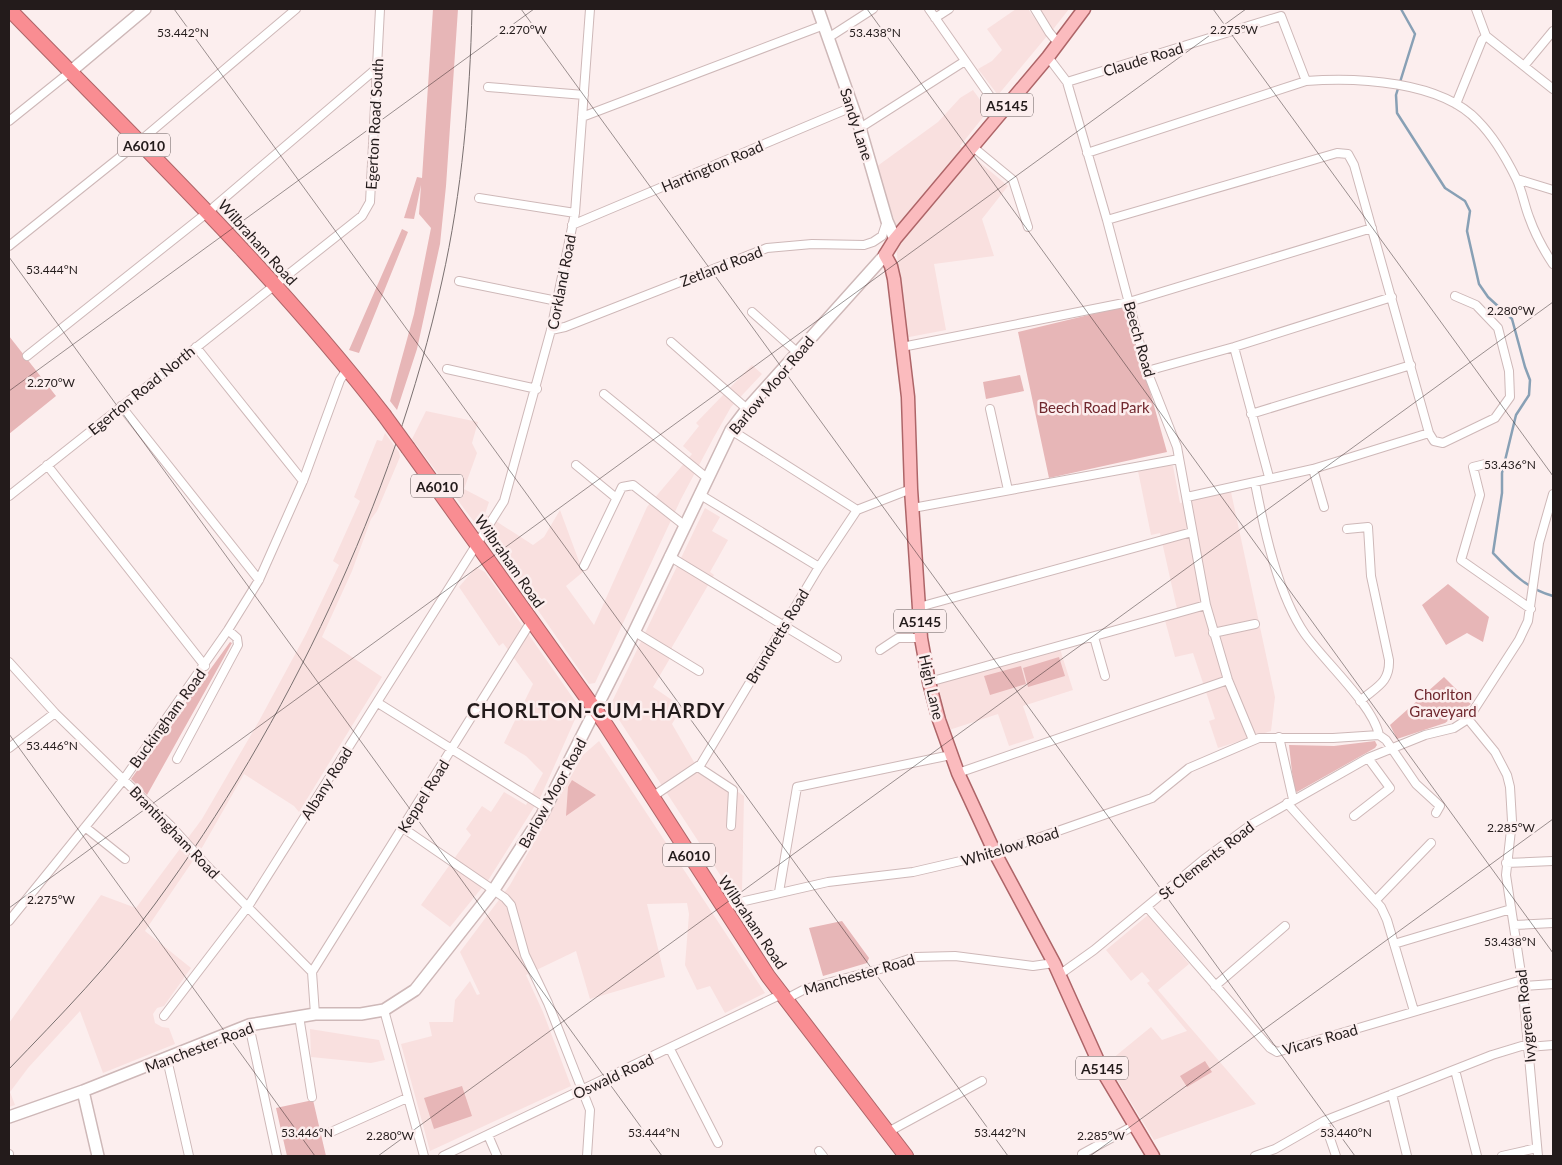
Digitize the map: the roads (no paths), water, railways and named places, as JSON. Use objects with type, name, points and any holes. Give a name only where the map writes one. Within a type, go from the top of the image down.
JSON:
[{"type":"highway","name":"Wilbraham Road","points":[[9,9],[208,212],[348,368],[478,543],[596,710],[723,908],[784,997],[906,1156]]},
{"type":"main road","points":[[70,72],[145,9]]},
{"type":"main road","name":"Sandy Lane","points":[[818,9],[860,128],[887,221],[895,239]]},
{"type":"main road","name":"Barlow Moor Road","points":[[493,891],[546,808],[596,710],[731,430],[746,409],[885,255],[895,239],[1048,57],[1084,9]]},
{"type":"main road","name":"High Lane","points":[[885,255],[891,266],[894,280],[908,397],[911,489],[921,638],[929,682],[958,774],[995,853],[1059,975]]},
{"type":"main road","name":"Manchester Road","points":[[9,1117],[167,1059],[249,1025],[315,1014],[361,1014],[384,1010],[415,990],[493,891]]},
{"type":"main road","name":"A5145","points":[[1059,975],[1103,1072],[1153,1156]]},
{"type":"main road","points":[[83,1091],[98,1156]]},
{"type":"street","points":[[9,246],[140,141],[296,9]]},
{"type":"street","name":"Egerton Road South","points":[[275,285],[362,216],[370,202],[380,9]]},
{"type":"street","name":"Corkland Road","points":[[478,543],[504,501],[537,388],[558,301],[575,213],[589,9]]},
{"type":"street","points":[[828,38],[873,9]]},
{"type":"street","points":[[929,9],[1001,112]]},
{"type":"street","points":[[935,18],[949,9]]},
{"type":"street","points":[[1035,9],[1058,43]]},
{"type":"street","points":[[1286,9],[1281,16],[1306,81]]},
{"type":"street","points":[[1476,9],[1486,36],[1553,89]]},
{"type":"street","name":"Claude Road","points":[[1067,82],[1281,16]]},
{"type":"street","points":[[582,118],[824,25]]},
{"type":"street","points":[[1524,66],[1553,31]]},
{"type":"street","points":[[1456,104],[1482,40],[1486,36]]},
{"type":"street","name":"Beech Road","points":[[1048,57],[1067,82],[1107,220],[1147,371],[1177,448],[1206,605],[1228,680],[1253,740]]},
{"type":"street","points":[[860,128],[965,61]]},
{"type":"street","points":[[26,356],[208,212],[377,68]]},
{"type":"street","points":[[9,121],[70,72]]},
{"type":"street","points":[[1087,153],[1306,81],[1337,79],[1400,84],[1456,104],[1478,120],[1501,151],[1517,179],[1536,236],[1553,264]]},
{"type":"street","points":[[488,87],[584,95]]},
{"type":"street","name":"Hartington Road","points":[[572,225],[852,107]]},
{"type":"street","points":[[973,147],[1012,180],[1028,227]]},
{"type":"street","points":[[1107,220],[1337,153],[1348,154],[1354,165],[1430,433],[1434,441],[1443,443],[1495,418],[1510,397],[1509,371],[1498,328],[1476,305],[1455,296]]},
{"type":"street","points":[[1517,179],[1553,190]]},
{"type":"street","points":[[479,198],[575,213]]},
{"type":"street","name":"Zetland Road","points":[[551,330],[565,327],[768,248],[804,244],[864,244],[872,242],[882,236],[887,221]]},
{"type":"street","points":[[902,347],[1129,302],[1372,228]]},
{"type":"street","points":[[459,281],[558,301]]},
{"type":"street","name":"Egerton Road North","points":[[9,496],[275,285]]},
{"type":"street","points":[[1147,371],[1234,347],[1392,297]]},
{"type":"street","points":[[752,312],[798,353]]},
{"type":"street","points":[[671,342],[746,409]]},
{"type":"street","points":[[196,347],[303,481]]},
{"type":"street","points":[[1234,347],[1269,477]]},
{"type":"street","points":[[1251,414],[1411,365]]},
{"type":"street","name":"Buckingham Road","points":[[10,915],[124,779],[205,666],[259,580],[303,481],[340,380],[348,368]]},
{"type":"street","points":[[448,369],[537,388]]},
{"type":"street","points":[[604,394],[707,478]]},
{"type":"street","points":[[121,406],[259,580]]},
{"type":"street","points":[[990,409],[1008,490]]},
{"type":"street","points":[[731,430],[857,510],[911,489]]},
{"type":"street","points":[[1187,497],[1255,483],[1269,477],[1313,469],[1430,433]]},
{"type":"street","points":[[913,508],[1179,458]]},
{"type":"street","points":[[1485,464],[1473,467],[1480,495],[1461,560],[1531,609]]},
{"type":"street","points":[[576,465],[615,497]]},
{"type":"street","points":[[47,466],[205,666]]},
{"type":"street","points":[[1313,469],[1324,507]]},
{"type":"street","points":[[1255,483],[1278,573],[1304,632],[1360,701],[1374,722],[1379,735],[1390,747],[1416,784],[1440,806],[1436,813]]},
{"type":"street","points":[[584,566],[615,497],[622,487],[633,485],[684,525]]},
{"type":"street","points":[[699,494],[819,567]]},
{"type":"street","points":[[1468,719],[1519,640],[1528,621],[1539,543],[1553,494]]},
{"type":"street","name":"Brundretts Road","points":[[652,797],[698,767],[819,567],[857,510]]},
{"type":"street","points":[[1347,529],[1368,527],[1371,576],[1389,660],[1389,672],[1385,680],[1360,701]]},
{"type":"street","points":[[919,606],[1192,532]]},
{"type":"street","name":"Albany Road","points":[[164,1016],[249,905],[478,543]]},
{"type":"street","points":[[670,556],[837,658]]},
{"type":"street","points":[[929,682],[1206,605]]},
{"type":"street","name":"Keppel Road","points":[[312,972],[532,620]]},
{"type":"street","points":[[1214,634],[1255,624]]},
{"type":"street","name":"Buckingham Road","points":[[177,759],[238,645],[237,638],[228,630]]},
{"type":"street","points":[[634,632],[699,671]]},
{"type":"street","points":[[1094,637],[1105,676]]},
{"type":"street","points":[[880,650],[898,638],[921,638]]},
{"type":"street","name":"Brantingham Road","points":[[9,662],[56,713],[171,826],[208,867],[249,905],[312,972]]},
{"type":"street","points":[[958,774],[1228,680]]},
{"type":"street","points":[[378,703],[546,808]]},
{"type":"street","points":[[9,748],[56,713]]},
{"type":"street","name":"St Clements Road","points":[[1059,975],[1094,950],[1231,838],[1290,801],[1390,747],[1425,735],[1454,728],[1468,719]]},
{"type":"street","name":"Ivygreen Road","points":[[1468,719],[1495,752],[1510,787],[1512,820],[1506,864],[1523,983],[1537,1152],[1502,1156]]},
{"type":"street","name":"Whitelow Road","points":[[723,908],[736,902],[828,882],[913,872],[995,853],[1152,798],[1189,768],[1253,740],[1279,736],[1333,738],[1379,735]]},
{"type":"street","points":[[1279,736],[1290,801],[1376,900],[1387,920],[1414,1011]]},
{"type":"street","points":[[779,892],[797,787],[951,755]]},
{"type":"street","points":[[1354,816],[1390,788],[1368,758]]},
{"type":"street","points":[[698,767],[733,790],[731,826]]},
{"type":"street","points":[[84,827],[125,859]]},
{"type":"street","points":[[403,828],[511,905],[525,955],[548,1002],[590,1110],[587,1156]]},
{"type":"street","points":[[1376,900],[1431,844]]},
{"type":"street","points":[[1506,864],[1553,861]]},
{"type":"street","name":"Vicars Road","points":[[1147,907],[1270,1048],[1277,1052],[1414,1011],[1523,983],[1553,984]]},
{"type":"street","points":[[1394,944],[1511,909]]},
{"type":"street","points":[[1514,925],[1553,923]]},
{"type":"street","points":[[1215,986],[1285,926]]},
{"type":"street","name":"Manchester Road","points":[[784,997],[805,989],[880,969],[914,956],[955,956],[1033,966],[1054,963]]},
{"type":"street","points":[[312,972],[315,1014]]},
{"type":"street","name":"Oswald Road","points":[[443,1156],[784,997]]},
{"type":"street","points":[[384,1010],[424,1156]]},
{"type":"street","points":[[299,1016],[312,1097]]},
{"type":"street","points":[[249,1025],[277,1156]]},
{"type":"street","points":[[1255,1156],[1275,1149],[1324,1121],[1455,1070],[1528,1045],[1553,1045]]},
{"type":"street","points":[[670,1049],[718,1143]]},
{"type":"street","points":[[167,1059],[189,1156]]},
{"type":"street","points":[[1455,1070],[1477,1156]]},
{"type":"street","points":[[888,1132],[982,1081]]},
{"type":"street","points":[[1392,1094],[1407,1156]]},
{"type":"street","points":[[331,1132],[407,1098]]},
{"type":"street","points":[[1324,1121],[1336,1156]]},
{"type":"street","points":[[1084,1156],[1082,1154],[1135,1125]]},
{"type":"street","points":[[488,1135],[497,1156]]},
{"type":"waterway","points":[[1401,9],[1415,34],[1396,95],[1397,113],[1445,188],[1465,201],[1470,211],[1467,231],[1479,284],[1488,297],[1512,319],[1530,380],[1529,395],[1516,415],[1502,473],[1502,493],[1493,553],[1527,584],[1553,596]]},
{"type":"tram line","points":[[9,1069],[103,968],[155,904],[203,834],[249,761],[291,685],[330,607],[365,526],[395,445],[421,363],[442,281],[455,214],[464,145],[472,9]]},
{"type":"district","name":"CHORLTON-CUM-HARDY","points":[[596,710]]},
{"type":"park label","name":"Beech Road Park","points":[[1094,407]]},
{"type":"park label","name":"Chorlton Graveyard","points":[[1443,702]]}]
